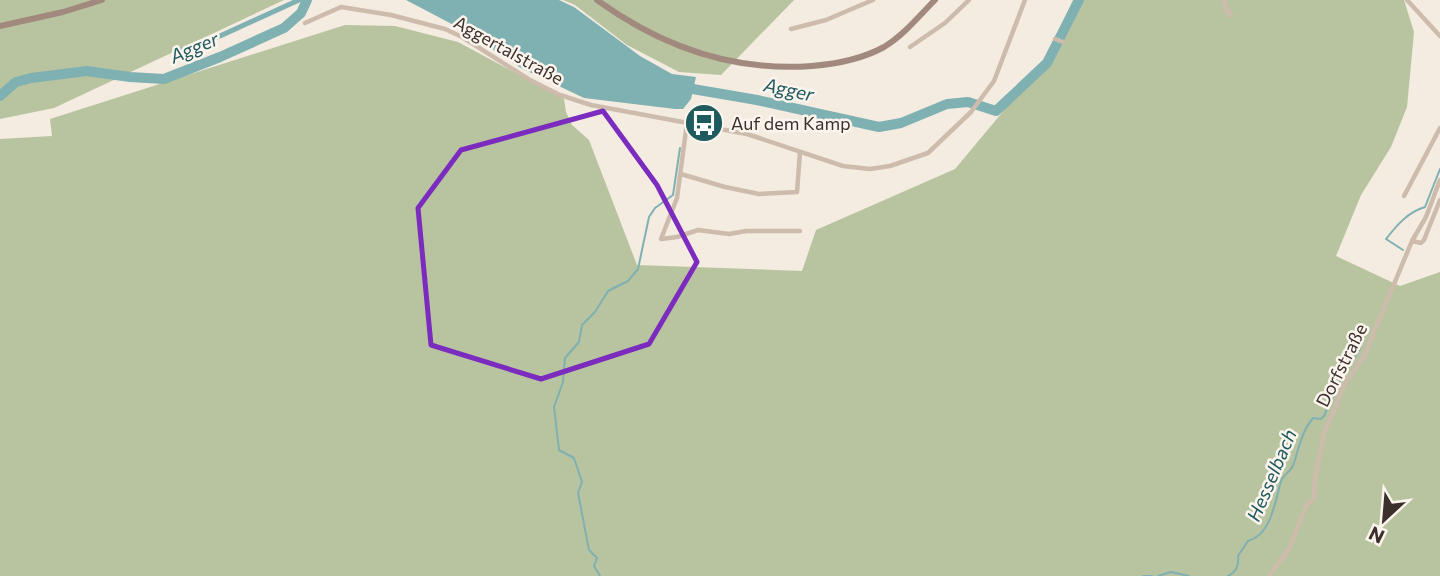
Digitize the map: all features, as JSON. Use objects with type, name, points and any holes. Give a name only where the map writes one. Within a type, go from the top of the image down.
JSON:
[{"type":"main road","points":[[0,26],[102,0]]},
{"type":"main road","points":[[597,0],[674,46],[737,64],[775,67],[828,64],[863,56],[886,46],[935,0]]},
{"type":"street","points":[[910,47],[945,23],[969,0]]},
{"type":"street","name":"Aggertalstraße","points":[[305,23],[341,7],[391,15],[445,29],[530,80],[560,95],[591,105],[747,134],[843,166],[870,169],[890,166],[928,153],[971,112],[994,81],[1025,0]]},
{"type":"street","points":[[1224,0],[1231,15]]},
{"type":"street","points":[[1407,0],[1440,36]]},
{"type":"street","points":[[791,29],[826,20],[871,1]]},
{"type":"street","points":[[1055,39],[1063,42]]},
{"type":"street","points":[[687,123],[674,208],[661,239],[698,230],[729,234],[746,231],[800,231]]},
{"type":"street","points":[[1404,196],[1440,128]]},
{"type":"street","points":[[681,174],[759,194],[797,192],[800,152]]},
{"type":"street","name":"Dorfstraße","points":[[1269,576],[1289,549],[1306,506],[1314,498],[1324,432],[1346,382],[1364,356],[1440,180]]},
{"type":"street","name":"Dorfstraße","points":[[1412,241],[1421,243],[1424,240],[1440,200]]},
{"type":"highlighted area","points":[[603,111],[657,185],[697,262],[649,344],[541,379],[431,345],[418,208],[461,150]]},
{"type":"green space","points":[[0,0],[284,0],[54,108],[0,119]]},
{"type":"green space","points":[[563,0],[794,0],[721,75],[679,72],[627,45],[575,5]]},
{"type":"green space","points":[[1073,0],[1224,0],[1223,4],[1225,0],[1404,0],[1414,32],[1407,107],[1391,147],[1361,195],[1336,256],[1400,286],[1440,272],[1440,576],[0,576],[0,139],[52,136],[50,119],[345,25],[395,26],[458,42],[564,99],[572,125],[589,140],[637,265],[802,271],[816,230],[955,169],[1046,60]]},
{"type":"water","points":[[406,0],[559,0],[574,7],[640,56],[672,74],[696,77],[691,99],[683,109],[675,109],[584,98],[521,68],[465,31]]},
{"type":"waterway","points":[[178,51],[220,36],[299,0]]},
{"type":"waterway","name":"Agger","points":[[0,96],[16,82],[87,71],[164,79],[284,28],[301,13],[307,0]]},
{"type":"waterway","name":"Agger","points":[[681,87],[757,100],[879,127],[901,123],[947,104],[968,102],[996,111],[1047,63],[1079,0]]},
{"type":"waterway","points":[[600,576],[594,566],[597,558],[589,550],[578,493],[582,482],[574,458],[559,450],[554,407],[563,382],[565,358],[579,342],[582,325],[595,312],[608,291],[628,281],[638,269],[649,217],[655,208],[673,195],[680,148]]},
{"type":"waterway","name":"Hesselbach","points":[[1403,250],[1386,239],[1408,216],[1425,207],[1440,169]]},
{"type":"waterway","name":"Hesselbach","points":[[1228,576],[1238,565],[1238,556],[1248,541],[1256,538],[1267,525],[1281,481],[1293,466],[1306,428],[1313,418],[1321,419],[1324,416],[1342,376],[1360,349]]},
{"type":"waterway","name":"Hesselbach","points":[[1158,576],[1171,572],[1189,576]]},
{"type":"waterway","name":"Hesselbach","points":[[1143,576],[1152,576]]},
{"type":"place","name":"Auf dem Kamp","points":[[704,123]]}]
